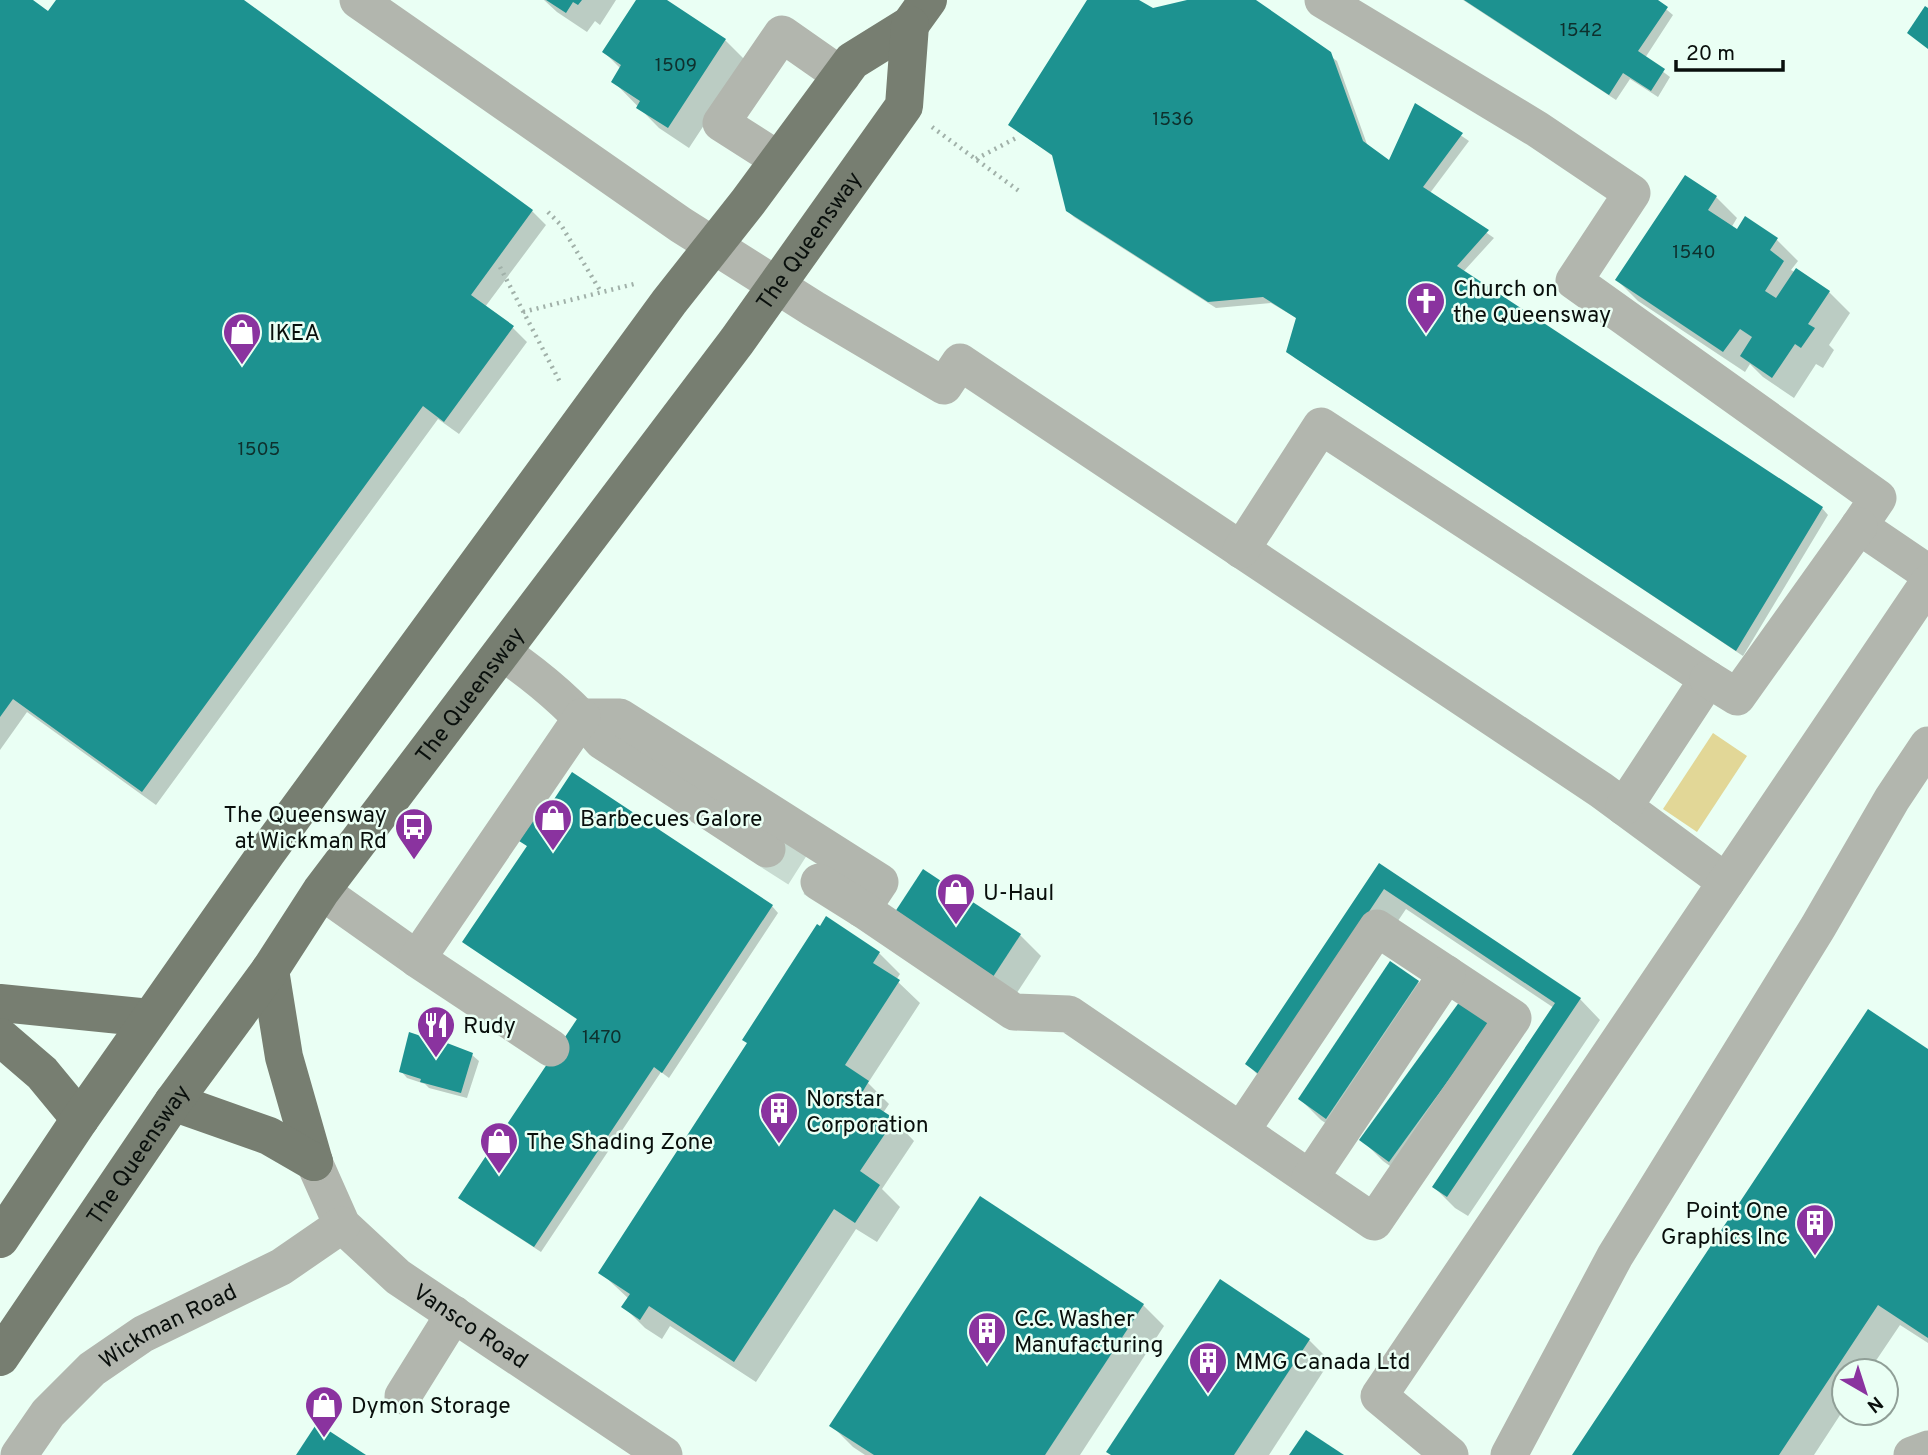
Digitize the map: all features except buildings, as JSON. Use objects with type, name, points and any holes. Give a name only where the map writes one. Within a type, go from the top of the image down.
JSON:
[{"type":"main road","points":[[0,1239],[80,1119],[267,852],[669,302],[852,61],[919,13]]},
{"type":"main road","points":[[904,106],[919,13]]},
{"type":"main road","name":"The Queensway","points":[[0,1357],[173,1102],[270,970],[321,891],[776,285],[904,106]]},
{"type":"main road","points":[[270,970],[284,1058],[314,1162]]},
{"type":"main road","points":[[0,1003],[150,1018]]},
{"type":"main road","points":[[0,1037],[43,1073],[80,1119]]},
{"type":"main road","points":[[173,1102],[268,1136],[314,1162]]},
{"type":"street","points":[[358,0],[713,246],[776,285],[944,386],[960,362],[1624,807],[1726,881]]},
{"type":"street","points":[[1241,550],[1321,426],[1737,697],[1878,498],[1574,281],[1632,193],[1537,129],[1324,0]]},
{"type":"street","points":[[779,160],[721,123],[782,34],[842,76]]},
{"type":"street","points":[[1859,526],[1928,573]]},
{"type":"street","points":[[1450,1455],[1380,1396],[1928,583]]},
{"type":"street","points":[[502,652],[542,679],[582,717],[602,741],[767,849]]},
{"type":"street","points":[[1624,807],[1708,679]]},
{"type":"street","points":[[582,717],[620,717],[880,882],[862,909]]},
{"type":"street","points":[[417,959],[582,717]]},
{"type":"street","points":[[1510,1455],[1615,1256],[1818,927],[1892,799],[1928,745]]},
{"type":"street","points":[[819,882],[1014,1012],[1069,1014],[1374,1222],[1513,1018],[1377,928],[1241,1131]]},
{"type":"street","points":[[321,891],[551,1048]]},
{"type":"street","points":[[1310,1178],[1447,974]]},
{"type":"street","name":"Vansco Road","points":[[314,1162],[342,1225],[398,1277],[664,1455]]},
{"type":"street","name":"Wickman Road","points":[[19,1455],[48,1413],[92,1369],[143,1334],[281,1267],[342,1225]]},
{"type":"street","points":[[403,1396],[454,1314]]},
{"type":"street","points":[[1912,1455],[1928,1450]]},
{"type":"path","points":[[904,106],[1019,191]]},
{"type":"path","points":[[975,159],[1016,138]]},
{"type":"path","points":[[548,212],[561,225],[601,292]]},
{"type":"path","points":[[500,267],[561,384]]},
{"type":"path","points":[[523,312],[636,284]]},
{"type":"shaded area","points":[[1713,733],[1747,756],[1697,832],[1663,809]]},
{"type":"tunnel","points":[[767,849],[819,882]]},
{"type":"place","name":"Church on the Queensway","points":[[1426,335]]},
{"type":"place","name":"IKEA","points":[[242,366]]},
{"type":"place","name":"Barbecues Galore","points":[[553,852]]},
{"type":"place","name":"The Queensway at Wickman Rd","points":[[414,861]]},
{"type":"place","name":"U-Haul","points":[[956,926]]},
{"type":"place","name":"Rudy","points":[[436,1059]]},
{"type":"place","name":"Norstar Corporation","points":[[779,1145]]},
{"type":"place","name":"The Shading Zone","points":[[499,1175]]},
{"type":"place","name":"Point One Graphics Inc","points":[[1815,1257]]},
{"type":"place","name":"C.C. Washer Manufacturing","points":[[987,1365]]},
{"type":"place","name":"MMG Canada Ltd","points":[[1208,1395]]},
{"type":"place","name":"Dymon Storage","points":[[324,1439]]}]
